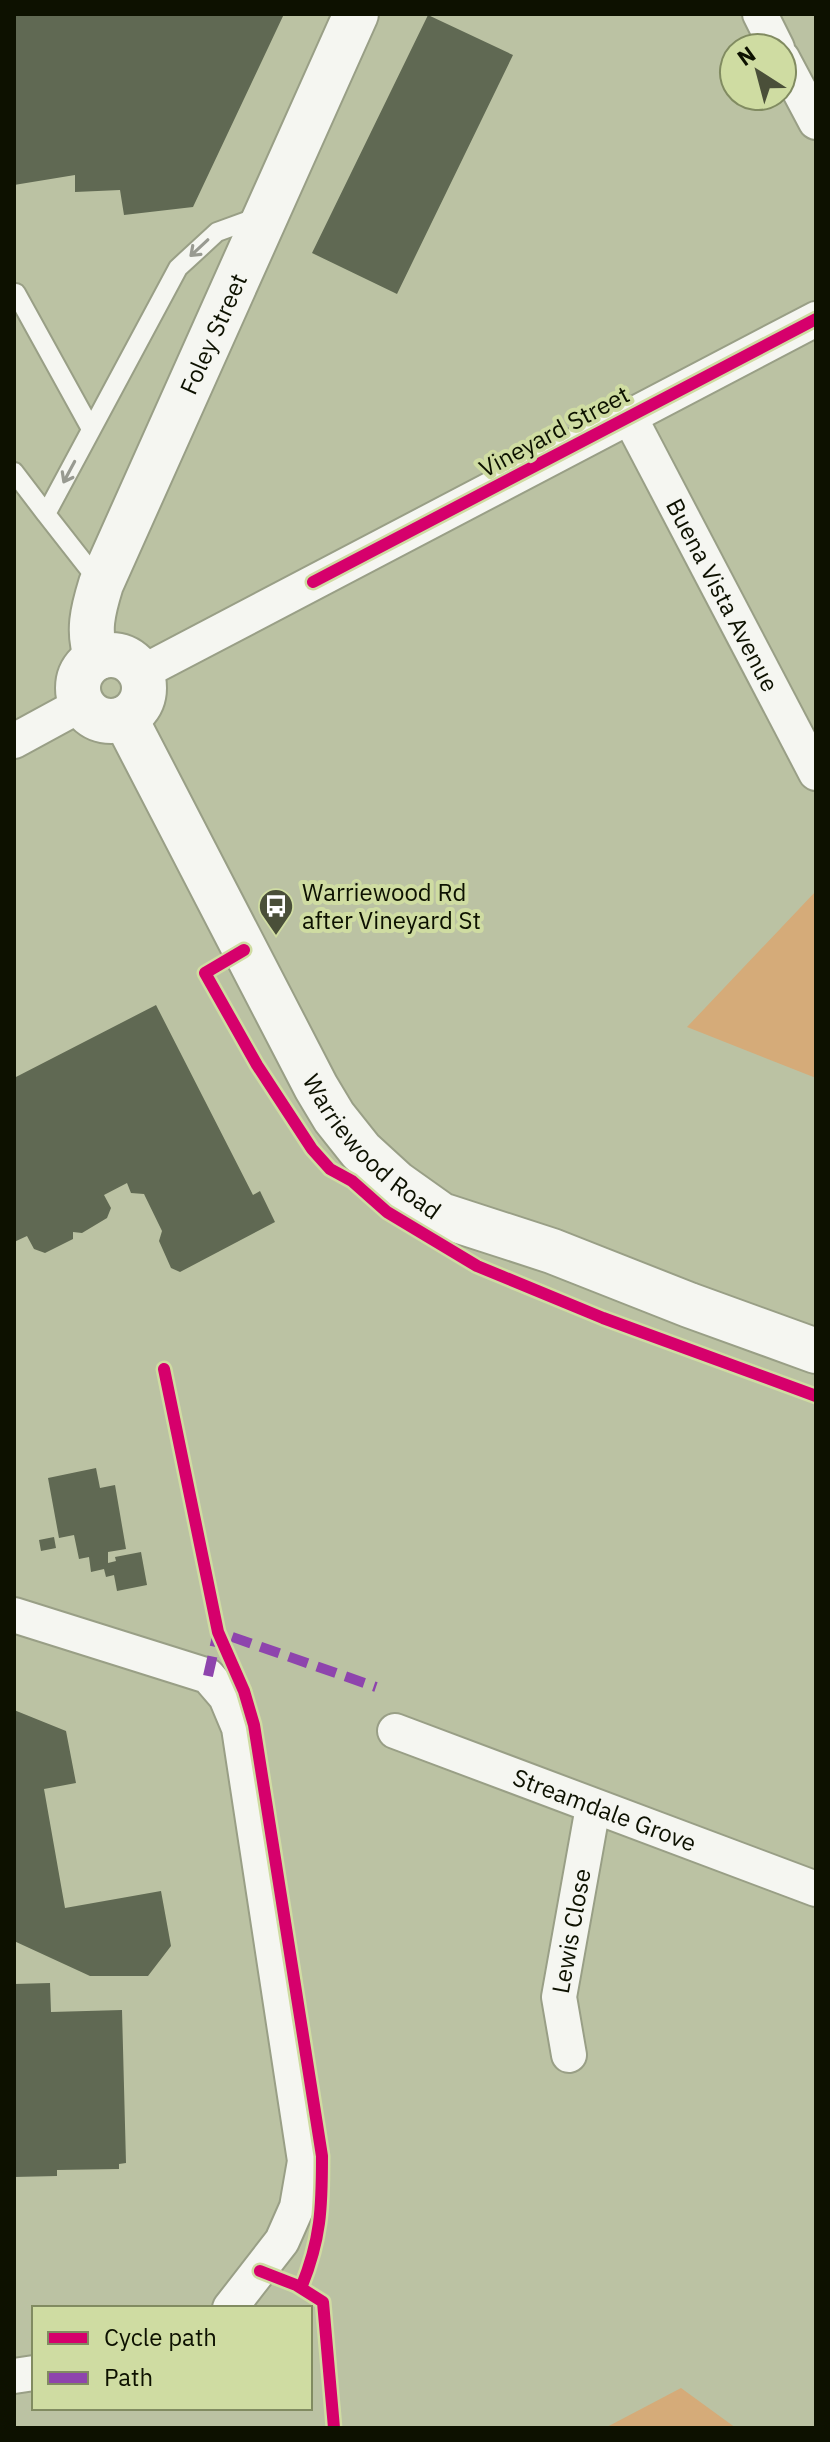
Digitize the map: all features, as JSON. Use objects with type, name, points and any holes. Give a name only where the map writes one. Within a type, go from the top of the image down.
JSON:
[{"type":"street","name":"Foley Street","points":[[97,658],[91,627],[101,584],[356,14]]},
{"type":"street","points":[[760,14],[769,32]]},
{"type":"street","points":[[798,88],[816,122]]},
{"type":"street","name":"Vineyard Street","points":[[141,673],[816,319]]},
{"type":"street","name":"Buena Vista Avenue","points":[[629,416],[816,773]]},
{"type":"street","points":[[110,654],[122,656],[141,673],[145,685],[143,699],[136,710],[125,718],[101,720],[90,714],[82,704],[78,691],[80,677],[97,658],[110,654]]},
{"type":"street","points":[[14,741],[82,704]]},
{"type":"street","name":"Warriewood Road","points":[[125,718],[316,1087],[334,1117],[361,1151],[396,1183],[441,1215],[552,1251],[816,1351]]},
{"type":"street","points":[[14,1615],[208,1676],[226,1697],[239,1728],[305,2161],[297,2207],[282,2241],[232,2306]]},
{"type":"street","name":"Streamdale Grove","points":[[395,1731],[816,1889]]},
{"type":"street","name":"Lewis Close","points":[[569,2055],[559,1997],[593,1807]]},
{"type":"lane","points":[[46,514],[178,268],[217,232],[267,213]]},
{"type":"lane","points":[[14,294],[91,429]]},
{"type":"lane","points":[[14,472],[101,584]]},
{"type":"shaded area","points":[[816,891],[816,1078],[687,1027]]},
{"type":"shaded area","points":[[681,2388],[736,2428],[605,2428]]},
{"type":"building","points":[[14,14],[284,14],[193,207],[124,215],[120,190],[75,192],[75,175],[14,185]]},
{"type":"building","points":[[428,15],[513,55],[397,294],[312,253]]},
{"type":"building","points":[[156,1005],[253,1195],[260,1191],[275,1222],[180,1272],[171,1268],[159,1241],[162,1231],[144,1194],[131,1193],[127,1183],[104,1195],[111,1208],[107,1218],[82,1233],[73,1232],[73,1239],[45,1253],[34,1249],[27,1236],[14,1242],[14,1078]]},
{"type":"building","points":[[96,1468],[100,1488],[115,1485],[126,1549],[108,1552],[108,1563],[116,1561],[115,1557],[141,1552],[147,1585],[117,1591],[114,1575],[106,1577],[104,1569],[91,1572],[89,1557],[79,1559],[74,1535],[59,1538],[48,1478]]},
{"type":"building","points":[[54,1537],[56,1548],[41,1551],[39,1540]]},
{"type":"building","points":[[14,1710],[66,1731],[76,1783],[44,1789],[65,1908],[161,1891],[171,1946],[148,1976],[90,1976],[14,1941]]},
{"type":"building","points":[[50,1983],[51,2012],[122,2010],[126,2163],[119,2164],[119,2169],[57,2170],[57,2176],[14,2177],[14,1984]]},
{"type":"marked path","points":[[208,1676],[218,1632],[376,1687]]},
{"type":"cycle path","points":[[313,582],[816,319]]},
{"type":"cycle path","points":[[244,950],[205,973],[257,1065],[312,1149],[330,1169],[352,1181],[387,1212],[477,1266],[603,1318],[816,1396]]},
{"type":"cycle path","points":[[164,1369],[218,1632],[244,1691],[254,1725],[322,2156],[319,2223],[313,2254],[301,2288]]},
{"type":"cycle path","points":[[260,2271],[296,2285],[323,2302],[334,2428]]},
{"type":"place","name":"Warriewood Rd after Vineyard St","points":[[276,937]]}]
